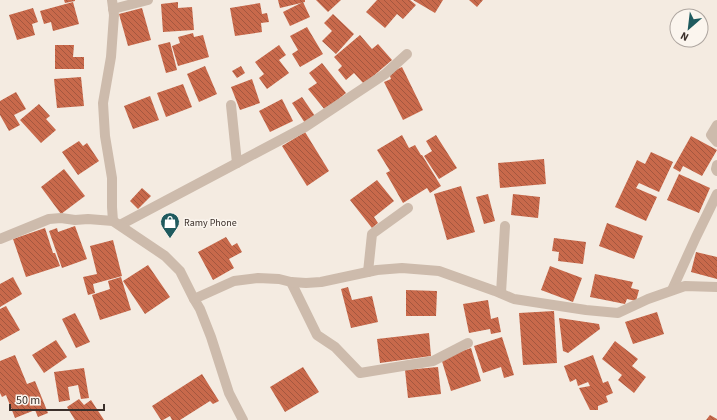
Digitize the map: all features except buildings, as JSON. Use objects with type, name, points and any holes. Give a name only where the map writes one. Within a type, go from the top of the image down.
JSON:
[{"type":"street","points":[[117,223],[112,207],[112,178],[105,136],[104,103],[111,57],[114,15],[113,4],[148,0]]},
{"type":"street","points":[[117,223],[305,127],[385,74],[407,54]]},
{"type":"street","points":[[231,105],[237,163]]},
{"type":"street","points":[[717,125],[711,135],[717,142]]},
{"type":"street","points":[[717,165],[717,171]]},
{"type":"street","points":[[672,290],[717,194]]},
{"type":"street","points":[[368,272],[372,234],[408,208]]},
{"type":"street","points":[[0,239],[49,219],[61,218],[117,223],[164,256],[180,271],[200,309],[229,392],[243,420]]},
{"type":"street","points":[[501,293],[505,226]]},
{"type":"street","points":[[194,299],[234,281],[258,278],[306,283],[321,282],[377,270],[402,268],[439,271],[514,299],[618,314],[648,299],[685,286],[717,287]]},
{"type":"street","points":[[291,282],[317,335],[335,347],[360,373],[434,360],[468,343]]},
{"type":"place","name":"Ramy Phone","points":[[170,239]]}]
